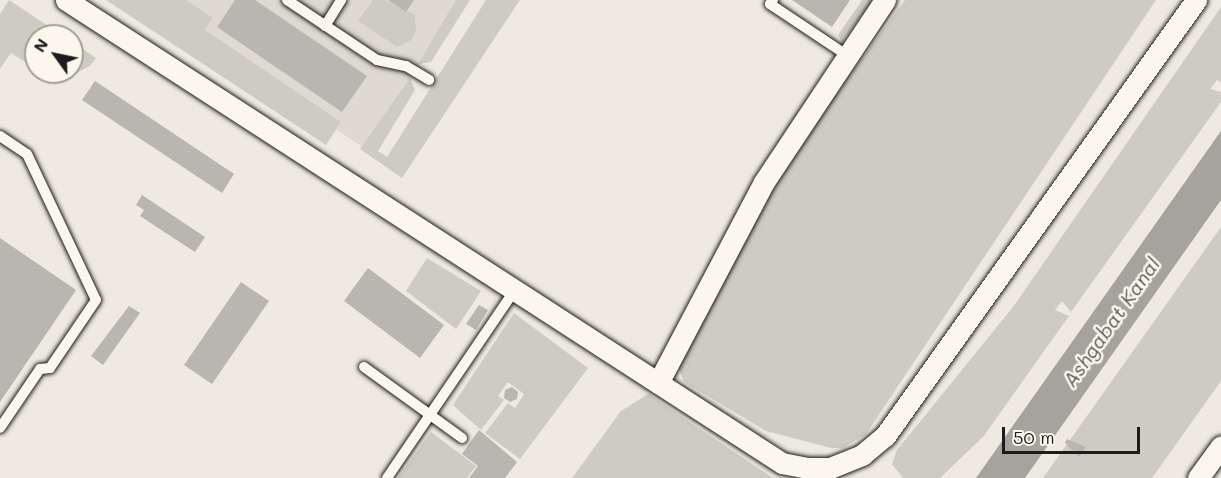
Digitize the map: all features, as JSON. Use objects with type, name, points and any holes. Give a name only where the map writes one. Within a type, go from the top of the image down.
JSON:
[{"type":"street","points":[[66,0],[782,463],[830,468],[862,455],[885,436],[1196,0]]},
{"type":"street","points":[[658,383],[730,240],[885,0]]},
{"type":"street","points":[[1198,478],[1221,446]]},
{"type":"lane","points":[[287,0],[377,60],[406,66],[429,80]]},
{"type":"lane","points":[[326,26],[341,0]]},
{"type":"lane","points":[[773,0],[770,4],[848,56]]},
{"type":"lane","points":[[0,136],[27,154],[96,300],[50,368],[40,369],[0,428]]},
{"type":"lane","points":[[387,478],[514,291]]},
{"type":"lane","points":[[364,367],[462,438]]},
{"type":"shaded area","points":[[9,0],[45,24],[24,24],[24,61],[11,53],[0,69],[0,14]]},
{"type":"shaded area","points":[[106,0],[186,0],[213,18],[205,30],[341,122],[326,145]]},
{"type":"shaded area","points":[[141,0],[462,0],[364,148]]},
{"type":"shaded area","points":[[373,0],[385,0],[415,15],[416,31],[411,40],[397,47],[358,21]]},
{"type":"shaded area","points":[[456,0],[470,0],[431,62],[418,64]]},
{"type":"shaded area","points":[[486,0],[520,0],[402,178],[360,149],[410,78],[415,90],[378,151],[387,157]]},
{"type":"shaded area","points":[[862,0],[873,0],[842,42],[838,35]]},
{"type":"shaded area","points":[[905,0],[1156,0],[866,434],[843,448],[831,448],[766,431],[684,382],[678,367],[741,240],[805,136]]},
{"type":"shaded area","points":[[1221,7],[1221,82],[1217,80],[1210,89],[1221,92],[1221,102],[1071,312],[1062,301],[1055,310],[1069,316],[983,437],[940,478],[903,478],[892,464],[897,450],[1013,307]]},
{"type":"shaded area","points":[[84,50],[96,58],[90,66],[84,69]]},
{"type":"shaded area","points":[[1221,227],[1221,381],[1152,478],[1043,478]]},
{"type":"shaded area","points":[[427,258],[481,291],[456,329],[406,291]]},
{"type":"shaded area","points":[[514,313],[588,368],[520,459],[485,433],[508,403],[515,408],[524,394],[508,382],[498,396],[504,400],[481,430],[453,405]]},
{"type":"shaded area","points":[[648,394],[773,478],[572,478],[621,411]]},
{"type":"shaded area","points":[[431,432],[476,466],[467,478],[398,478]]},
{"type":"water","name":"Ashgabat Kanal","points":[[1221,131],[1221,200],[1025,478],[976,478]]},
{"type":"building","points":[[235,0],[255,0],[367,76],[342,112],[217,27]]},
{"type":"building","points":[[388,0],[414,0],[406,12]]},
{"type":"building","points":[[792,0],[850,0],[832,27]]},
{"type":"building","points":[[95,81],[234,174],[222,193],[82,100]]},
{"type":"building","points":[[142,195],[205,237],[195,252],[140,216],[144,210],[136,205]]},
{"type":"building","points":[[0,238],[76,290],[0,402]]},
{"type":"building","points":[[368,268],[444,325],[420,358],[344,301]]},
{"type":"building","points":[[241,282],[269,301],[212,384],[184,365]]},
{"type":"building","points":[[479,305],[488,310],[476,330],[466,324]]},
{"type":"building","points":[[129,306],[140,313],[103,365],[91,356]]},
{"type":"building","points":[[512,387],[518,392],[517,399],[510,402],[504,398],[505,390]]},
{"type":"building","points":[[479,430],[517,462],[505,478],[469,478],[478,466],[462,454]]},
{"type":"building","points":[[1067,439],[1086,447],[1079,457],[1065,443]]}]
